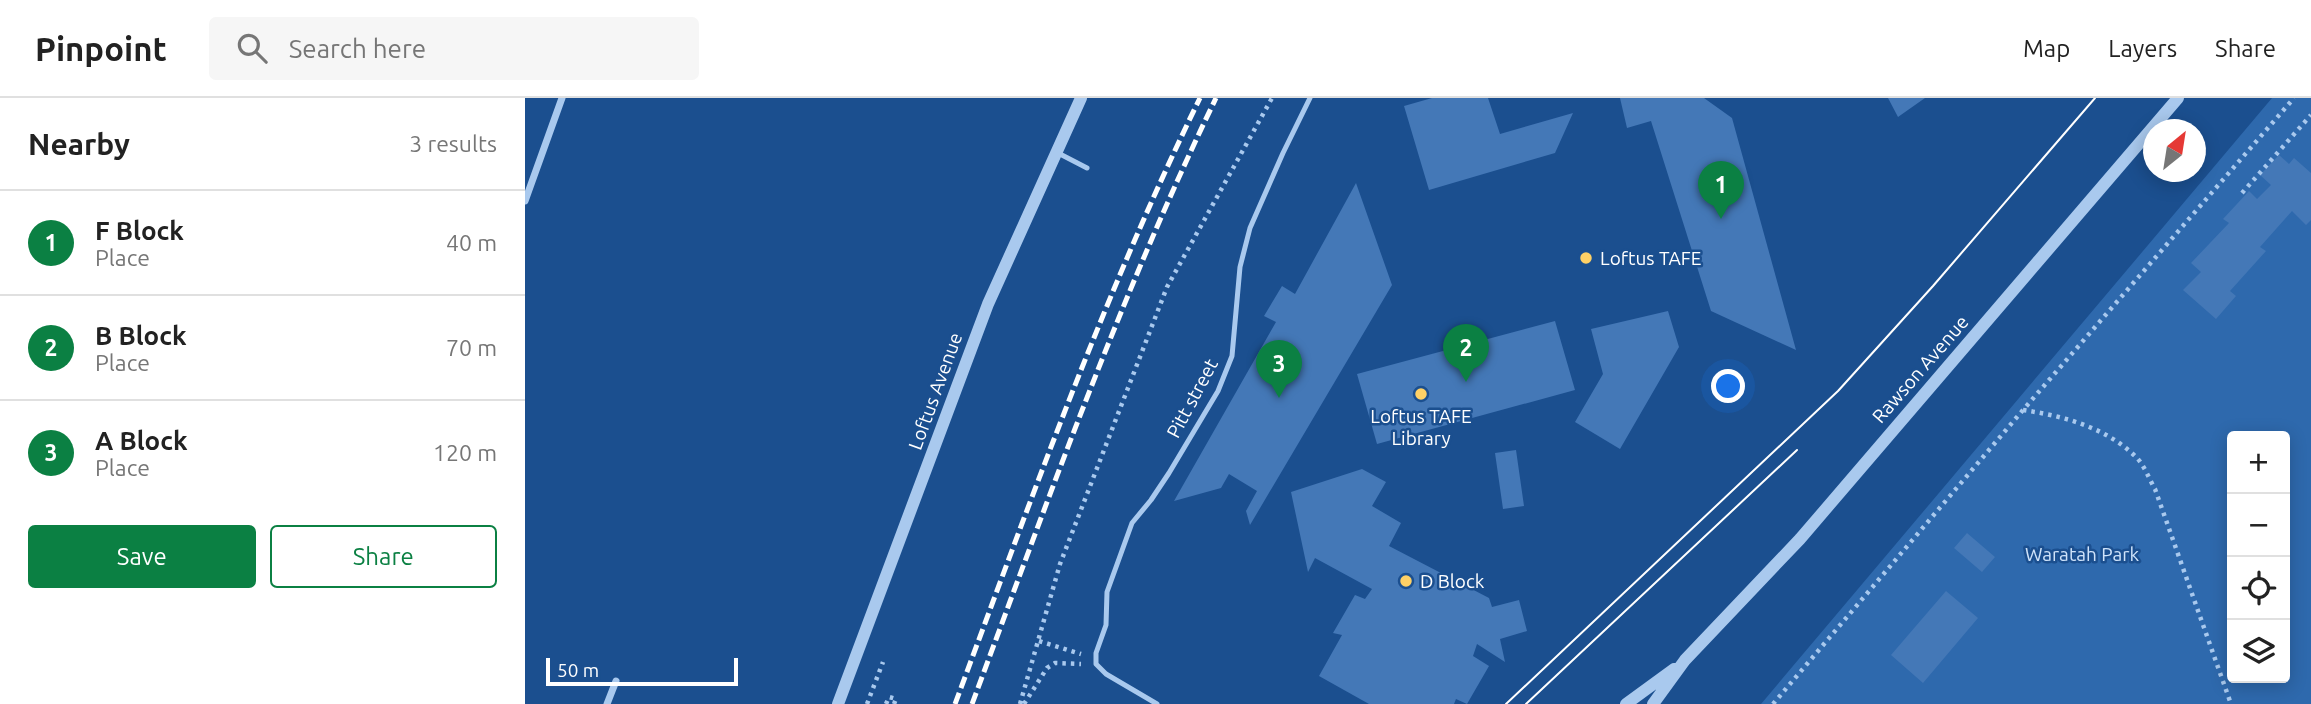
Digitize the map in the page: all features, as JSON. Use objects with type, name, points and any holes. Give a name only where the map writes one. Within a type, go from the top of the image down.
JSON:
[{"type":"street","points":[[525,201],[562,98]]},
{"type":"street","name":"Loftus Avenue","points":[[838,704],[988,304],[1081,98]]},
{"type":"street","name":"Rawson Avenue","points":[[1653,704],[1685,660],[1800,539],[2178,98]]},
{"type":"street","name":"Rawson Avenue","points":[[1626,704],[1685,660]]},
{"type":"street","points":[[607,704],[617,681]]},
{"type":"lane","name":"Pitt street","points":[[1096,660],[1106,625],[1107,592],[1132,523],[1169,473],[1218,391],[1232,356],[1240,267],[1250,228],[1310,98]]},
{"type":"lane","points":[[1055,152],[1087,168]]},
{"type":"lane","points":[[1096,660],[1106,674],[1157,704]]},
{"type":"path","points":[[1022,704],[1060,564],[1167,286],[1272,98]]},
{"type":"path","points":[[1773,704],[2294,98]]},
{"type":"path","points":[[2242,193],[2311,115]]},
{"type":"path","points":[[2023,410],[2076,421],[2109,436],[2137,457],[2155,489],[2231,704]]},
{"type":"path","points":[[1039,641],[1096,660]]},
{"type":"path","points":[[1022,704],[1047,668],[1055,663],[1096,660]]},
{"type":"path","points":[[867,704],[883,662]]},
{"type":"path","points":[[886,704],[889,697],[896,699],[894,704]]},
{"type":"green space","name":"Waratah Park","points":[[2272,98],[2311,98],[2311,704],[1761,704],[2201,182],[2206,182],[2206,176]]},
{"type":"building","points":[[1432,98],[1488,98],[1500,134],[1573,113],[1555,153],[1429,190],[1404,106]]},
{"type":"building","points":[[1620,98],[1704,98],[1732,118],[1796,350],[1711,311],[1651,121],[1627,128]]},
{"type":"building","points":[[1888,98],[1925,98],[1898,117]]},
{"type":"building","points":[[2279,155],[2289,164],[2294,158],[2311,173],[2311,220],[2306,225],[2292,211],[2260,247],[2266,251],[2230,291],[2236,296],[2216,319],[2183,290],[2201,272],[2191,263],[2229,223],[2223,219],[2249,191],[2257,199],[2271,185],[2260,175]]},
{"type":"building","points":[[1356,183],[1392,285],[1250,525],[1246,511],[1257,491],[1229,474],[1221,488],[1174,501],[1276,322],[1264,316],[1282,286],[1295,294]]},
{"type":"building","points":[[1668,311],[1679,347],[1620,449],[1575,422],[1603,374],[1591,329]]},
{"type":"building","points":[[1555,321],[1575,390],[1377,444],[1357,374]]},
{"type":"building","points":[[1516,450],[1524,506],[1503,509],[1495,453]]},
{"type":"building","name":"D Block","points":[[1362,469],[1386,482],[1372,506],[1401,523],[1389,546],[1489,598],[1492,607],[1519,600],[1527,631],[1500,639],[1505,662],[1477,644],[1473,656],[1489,666],[1467,704],[1456,699],[1454,704],[1369,704],[1319,676],[1342,635],[1333,633],[1355,595],[1365,599],[1372,589],[1315,558],[1308,572],[1291,492]]},
{"type":"building","points":[[1967,533],[1995,557],[1982,572],[1954,548]]},
{"type":"building","points":[[1946,591],[1978,618],[1923,683],[1891,655]]},
{"type":"tram line","points":[[1506,704],[1838,391],[1933,286],[2095,98]]},
{"type":"tram line","points":[[1526,704],[1797,450]]},
{"type":"railway","points":[[955,704],[1100,322],[1200,98]]},
{"type":"railway","points":[[972,704],[1117,322],[1216,98]]},
{"type":"place","name":"F Block","points":[[1721,219]]},
{"type":"place","name":"Loftus TAFE","points":[[1586,258]]},
{"type":"place","name":"B Block","points":[[1466,382]]},
{"type":"place","name":"Loftus TAFE Library","points":[[1421,394]]},
{"type":"place","name":"A Block","points":[[1279,398]]},
{"type":"place","name":"D Block","points":[[1406,581]]}]
